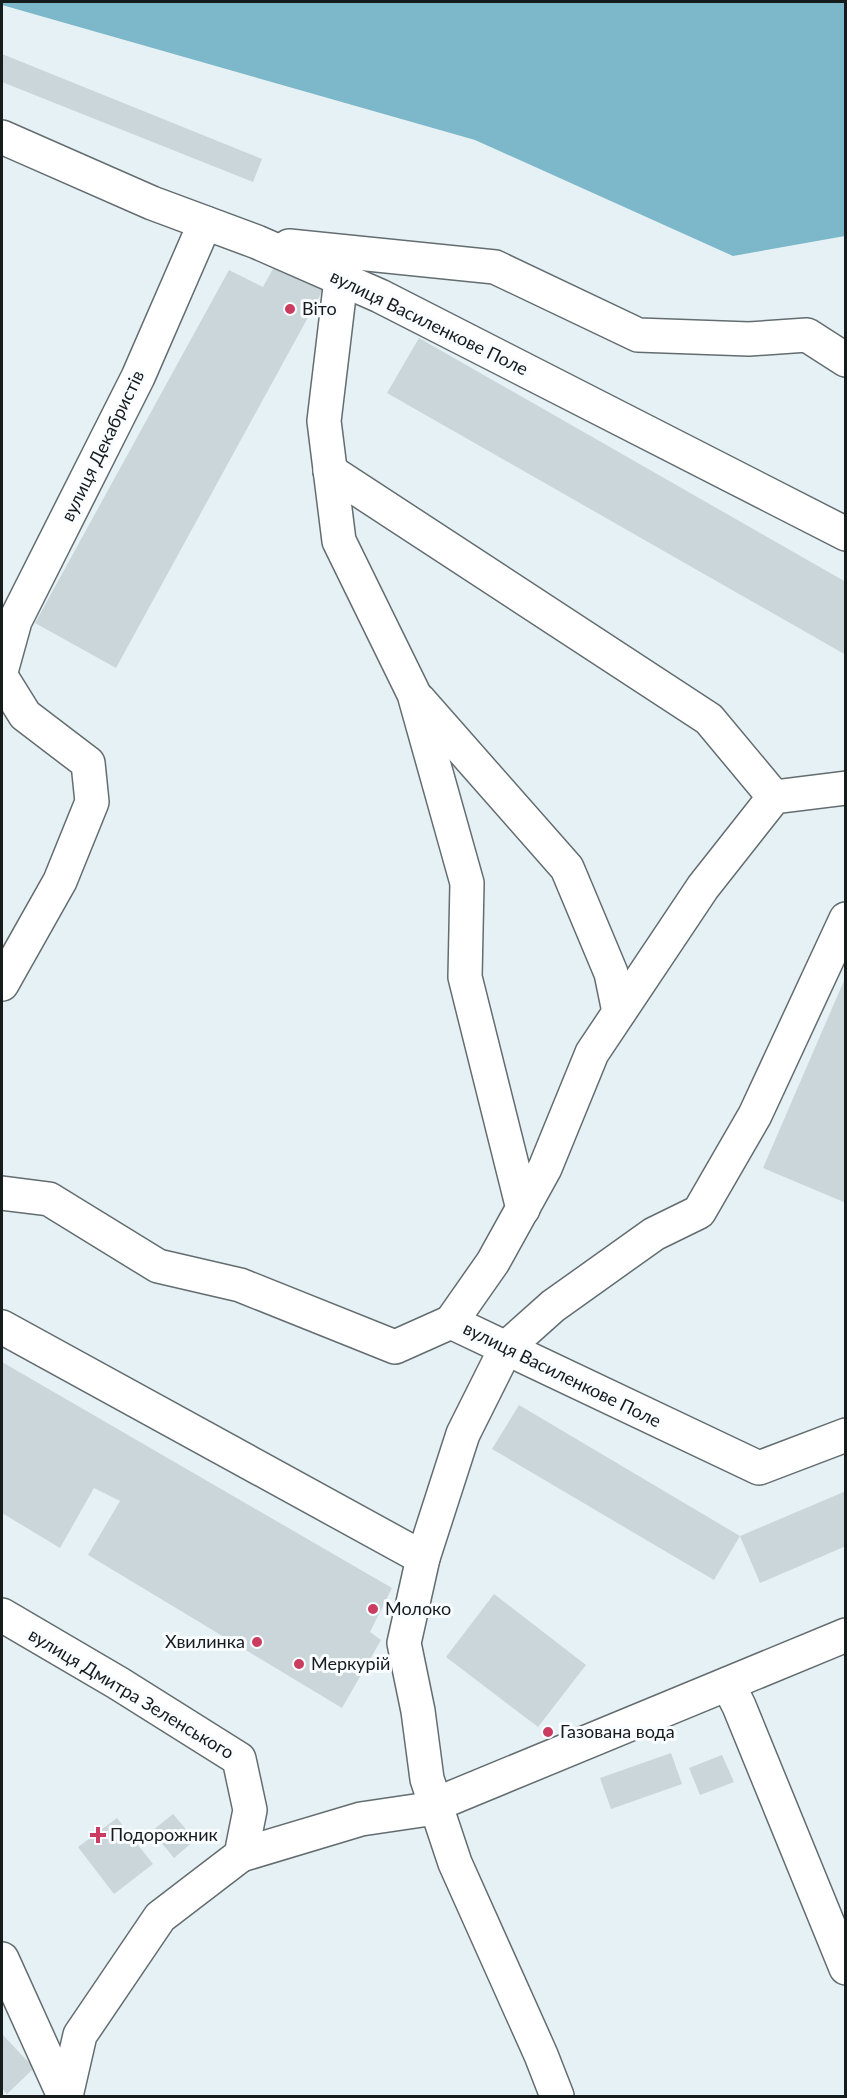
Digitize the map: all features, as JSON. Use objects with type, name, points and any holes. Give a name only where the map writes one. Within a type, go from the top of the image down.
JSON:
[{"type":"street","name":"вулиця Василенкове Поле","points":[[2,137],[152,203],[257,243],[380,296],[846,534]]},
{"type":"street","name":"вулиця Декабристів","points":[[2,668],[15,621],[138,377],[205,223]]},
{"type":"street","points":[[257,243],[495,267],[638,335],[749,339],[807,335],[846,360]]},
{"type":"street","points":[[340,279],[324,421],[339,541],[414,694],[467,884],[465,977],[523,1209]]},
{"type":"street","points":[[330,471],[710,719],[774,797],[846,788]]},
{"type":"street","points":[[2,678],[25,715],[88,763],[92,802],[60,881],[2,984]]},
{"type":"street","points":[[414,694],[567,868],[610,973],[619,1012]]},
{"type":"street","name":"вулиця Василенкове Поле","points":[[774,797],[703,887],[592,1053],[545,1168],[493,1262],[451,1322],[759,1468],[846,1435]]},
{"type":"street","points":[[557,2097],[541,2055],[455,1863],[427,1779],[418,1711],[404,1642],[423,1558],[463,1434],[506,1348],[553,1306],[654,1234],[699,1212],[755,1115],[846,919]]},
{"type":"street","points":[[2,1193],[50,1199],[158,1266],[240,1285],[395,1347],[451,1322]]},
{"type":"street","points":[[2,1327],[423,1558]]},
{"type":"street","name":"вулиця Дмитра Зеленського","points":[[2,1615],[118,1683],[239,1759],[250,1810],[241,1855]]},
{"type":"street","points":[[65,2097],[80,2036],[160,1917],[241,1855],[361,1819],[422,1810],[846,1635]]},
{"type":"street","points":[[728,1684],[846,1968]]},
{"type":"street","points":[[2,1959],[65,2097]]},
{"type":"shaded area","points":[[2,2],[845,2],[845,236],[733,256],[475,140],[2,5]]},
{"type":"building","points":[[2,54],[262,159],[253,182],[2,82]]},
{"type":"building","points":[[275,265],[323,290],[116,668],[35,623],[229,270],[263,287]]},
{"type":"building","points":[[419,338],[846,582],[846,655],[387,393]]},
{"type":"building","points":[[846,976],[846,1203],[763,1168]]},
{"type":"building","points":[[2,1362],[392,1588],[370,1632],[381,1640],[342,1708],[88,1555],[120,1501],[94,1488],[60,1548],[2,1513]]},
{"type":"building","points":[[519,1405],[740,1536],[714,1580],[492,1449]]},
{"type":"building","points":[[846,1491],[846,1546],[760,1583],[740,1536]]},
{"type":"building","points":[[494,1594],[586,1665],[538,1727],[446,1657]]},
{"type":"building","points":[[671,1753],[682,1784],[611,1809],[600,1778]]},
{"type":"building","points":[[722,1755],[734,1782],[700,1795],[689,1768]]},
{"type":"building","points":[[173,1814],[195,1840],[174,1858],[152,1831]]},
{"type":"building","points":[[117,1818],[153,1864],[114,1894],[78,1847]]},
{"type":"building","points":[[2,2034],[34,2068],[7,2094],[2,2088]]},
{"type":"place","name":"Віто","points":[[290,309]]},
{"type":"place","name":"Молоко","points":[[373,1609]]},
{"type":"place","name":"Хвилинка","points":[[257,1642]]},
{"type":"place","name":"Меркурій","points":[[299,1664]]},
{"type":"place","name":"Газована вода","points":[[548,1732]]},
{"type":"place","name":"Подорожник","points":[[98,1835]]}]
